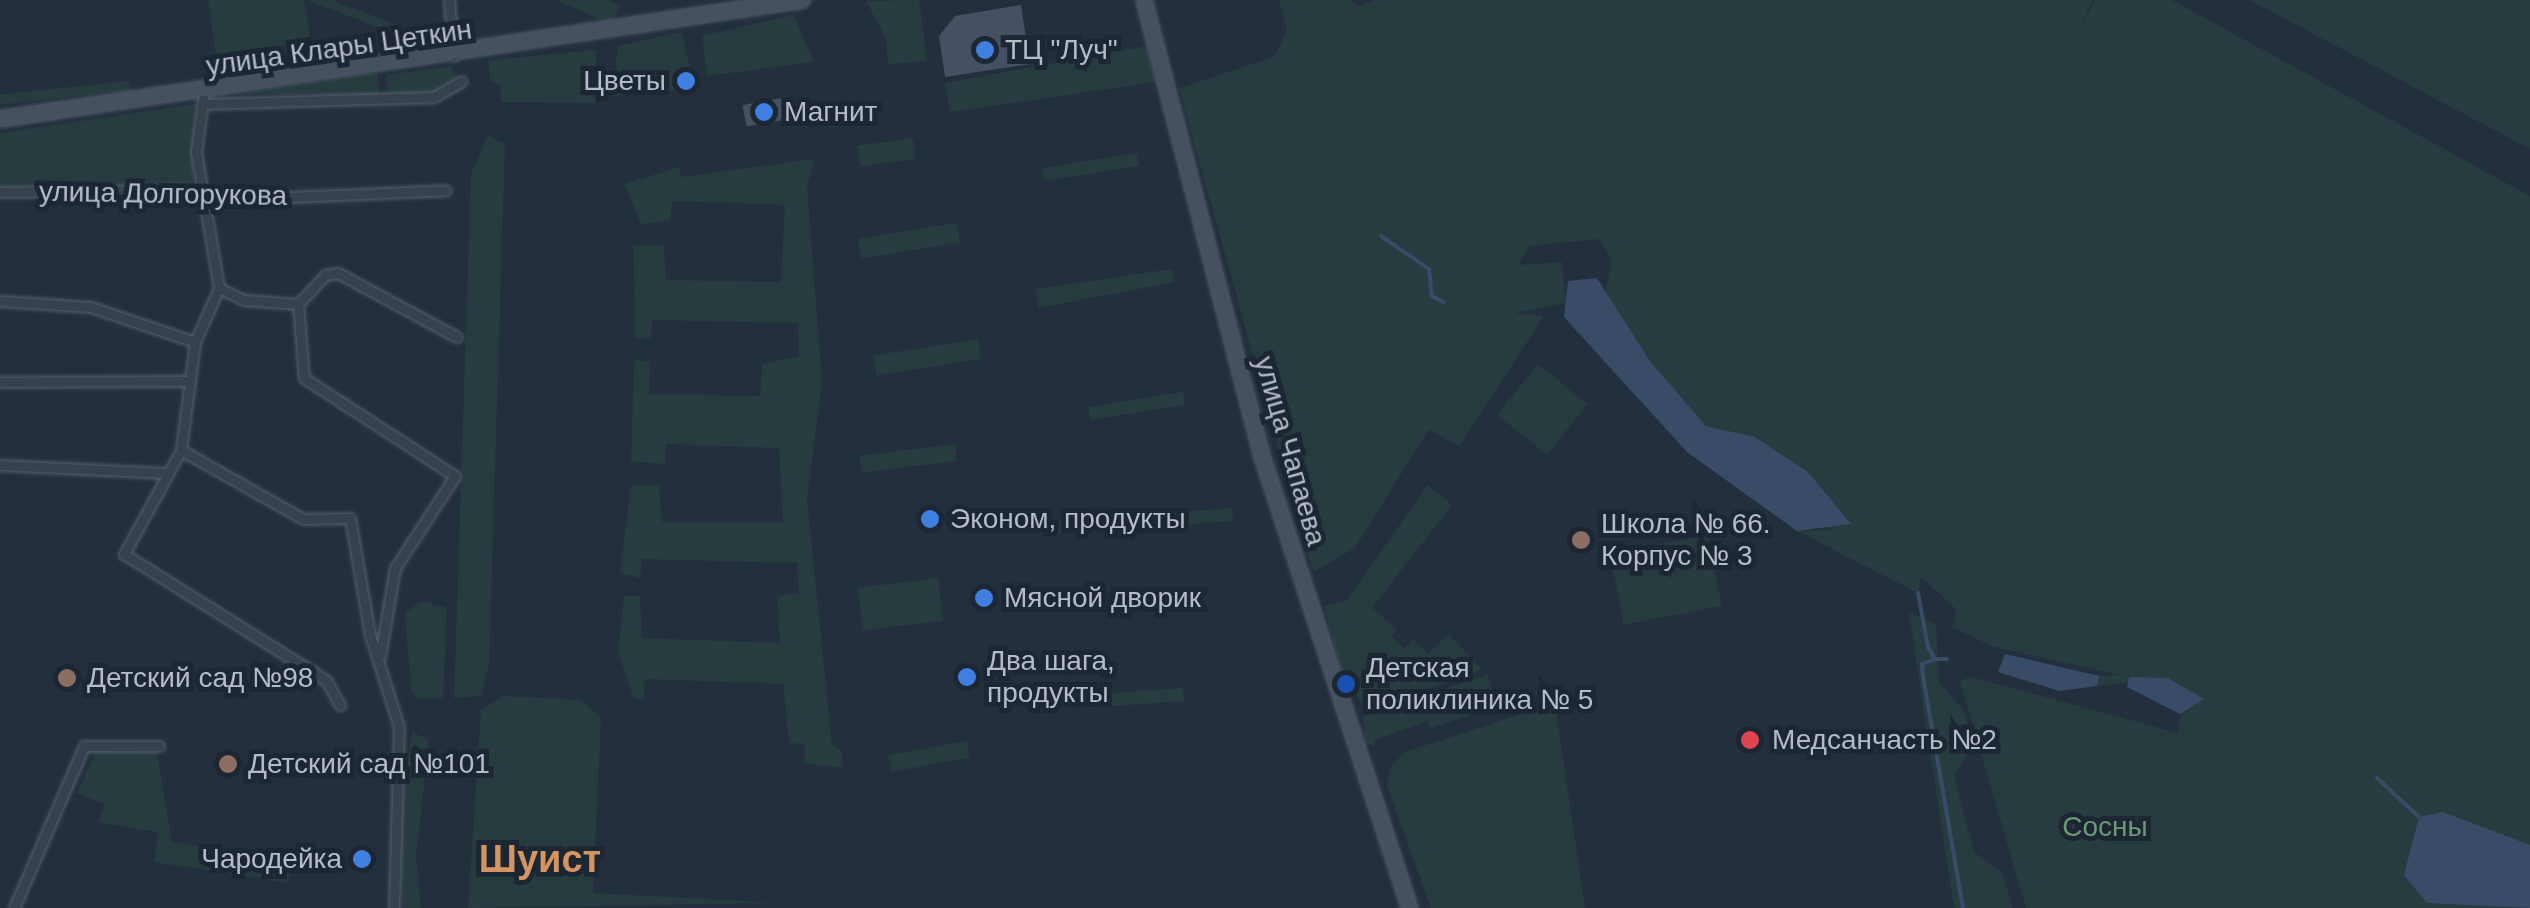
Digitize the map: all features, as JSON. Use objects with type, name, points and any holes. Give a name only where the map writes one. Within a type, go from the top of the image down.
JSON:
[{"type":"street","points":[[448,0],[454,57]]},
{"type":"street","name":"улица Клары Цеткин","points":[[0,120],[203,99],[802,0]]},
{"type":"street","name":"улица Чапаева","points":[[1144,0],[1261,453],[1410,908]]},
{"type":"street","points":[[340,705],[326,680],[124,554],[181,450],[186,381],[194,342],[219,288],[200,197],[203,99],[434,97],[462,82]]},
{"type":"street","name":"улица Долгорукова","points":[[0,192],[184,190],[200,197],[446,190]]},
{"type":"street","points":[[379,658],[395,568],[455,476],[304,378],[298,304],[325,275],[338,273],[456,337]]},
{"type":"street","points":[[219,288],[244,300],[298,304]]},
{"type":"street","points":[[0,301],[91,307],[194,342]]},
{"type":"street","points":[[0,382],[186,381]]},
{"type":"street","points":[[181,450],[303,519],[350,518],[379,658],[399,727],[394,908]]},
{"type":"street","points":[[0,465],[166,473]]},
{"type":"street","points":[[14,908],[84,746],[159,746]]},
{"type":"green space","points":[[208,0],[304,0],[311,41],[216,56]]},
{"type":"green space","points":[[307,0],[332,0],[436,40],[433,48]]},
{"type":"green space","points":[[557,0],[607,0],[620,6],[611,25]]},
{"type":"green space","points":[[919,0],[927,61],[888,64],[886,39],[866,1]]},
{"type":"green space","name":"Сосны","points":[[1279,0],[1351,0],[1358,7],[1375,0],[2093,0],[2073,42],[2095,0],[2172,0],[2530,196],[2530,908],[2026,908],[1960,681],[1971,677],[2178,733],[2180,714],[2203,700],[2168,678],[2097,686],[2099,676],[2120,675],[1991,646],[1952,627],[1956,609],[1921,577],[1918,593],[1797,531],[1831,530],[1808,472],[1755,437],[1706,426],[1650,361],[1605,292],[1612,261],[1600,239],[1529,246],[1518,265],[1562,262],[1566,303],[1514,313],[1544,316],[1459,446],[1429,429],[1355,548],[1313,572],[1179,88],[1275,56],[1287,30]]},
{"type":"green space","points":[[2250,0],[2530,0],[2530,149]]},
{"type":"green space","points":[[794,15],[814,62],[707,76],[702,36]]},
{"type":"green space","points":[[682,32],[695,90],[612,96],[618,46]]},
{"type":"green space","points":[[1147,46],[1156,82],[950,112],[945,83]]},
{"type":"green space","points":[[596,50],[595,103],[501,102],[501,85],[490,81],[488,60]]},
{"type":"green space","points":[[451,66],[457,77],[433,94],[388,94],[386,75]]},
{"type":"green space","points":[[377,72],[379,94],[233,94]]},
{"type":"green space","points":[[129,81],[130,91],[1,105],[0,95]]},
{"type":"green space","points":[[195,104],[193,186],[0,186],[0,133]]},
{"type":"green space","points":[[488,136],[505,143],[489,666],[481,696],[454,698],[471,174]]},
{"type":"green space","points":[[913,138],[916,159],[860,167],[858,146]]},
{"type":"green space","points":[[1137,153],[1139,166],[1044,181],[1042,168]]},
{"type":"green space","points":[[815,159],[807,187],[822,381],[807,499],[832,744],[842,751],[842,768],[804,763],[805,744],[789,743],[783,684],[645,679],[643,699],[634,699],[618,652],[624,596],[640,596],[642,638],[780,643],[777,597],[799,593],[797,563],[642,559],[640,578],[620,573],[631,485],[659,485],[662,522],[783,523],[779,448],[666,444],[665,464],[631,461],[634,360],[650,362],[649,394],[760,396],[762,364],[799,356],[798,323],[652,320],[651,339],[635,338],[633,245],[664,245],[666,280],[781,282],[785,205],[672,201],[670,220],[641,224],[624,184],[679,167],[681,177]]},
{"type":"green space","points":[[957,223],[960,243],[861,258],[858,239]]},
{"type":"green space","points":[[1172,269],[1175,282],[1038,308],[1036,289]]},
{"type":"green space","points":[[978,339],[981,359],[876,375],[873,356]]},
{"type":"green space","points":[[1538,364],[1588,404],[1547,455],[1497,415]]},
{"type":"green space","points":[[1183,392],[1185,405],[1090,420],[1088,407]]},
{"type":"green space","points":[[955,444],[957,461],[862,473],[860,456]]},
{"type":"green space","points":[[1428,485],[1452,505],[1372,608],[1397,629],[1392,637],[1404,649],[1413,639],[1428,653],[1449,634],[1482,670],[1366,710],[1341,669],[1324,606],[1346,601]]},
{"type":"green space","points":[[1232,508],[1233,521],[1040,534],[1039,521]]},
{"type":"green space","points":[[1708,535],[1722,606],[1624,625],[1610,554]]},
{"type":"green space","points":[[938,578],[943,621],[863,631],[858,588]]},
{"type":"green space","points":[[421,601],[447,608],[443,698],[418,699],[411,690],[405,613]]},
{"type":"green space","points":[[1909,613],[1936,624],[1939,682],[1963,710],[1975,745],[1954,774],[1974,852],[2003,874],[2012,908],[1954,908]]},
{"type":"green space","points":[[1488,674],[1495,706],[1431,728],[1428,721],[1374,740],[1375,746],[1364,743],[1363,717]]},
{"type":"green space","points":[[1183,688],[1184,701],[1088,708],[1087,695]]},
{"type":"green space","points":[[505,696],[581,700],[601,719],[593,893],[780,903],[468,908],[481,709]]},
{"type":"green space","points":[[1555,703],[1585,908],[1431,908],[1387,786],[1391,766],[1405,752]]},
{"type":"green space","points":[[412,732],[429,740],[416,856],[421,908],[403,908],[400,814]]},
{"type":"green space","points":[[967,741],[970,758],[891,772],[888,755]]},
{"type":"green space","points":[[96,751],[157,752],[172,842],[292,861],[289,883],[154,862],[158,832],[98,822],[105,805],[77,793]]},
{"type":"water","points":[[1597,278],[1650,361],[1706,426],[1755,437],[1808,472],[1851,524],[1797,531],[1687,452],[1564,317],[1568,281]]},
{"type":"water","points":[[2005,654],[2099,676],[2097,686],[2059,691],[1998,672]]},
{"type":"water","points":[[2129,677],[2168,678],[2204,699],[2180,714],[2127,687]]},
{"type":"water","points":[[2443,812],[2530,845],[2530,908],[2427,903],[2404,875],[2419,817]]},
{"type":"building","name":"ТЦ \"Луч\"","points":[[1021,5],[1030,64],[945,77],[939,36],[955,16]]},
{"type":"building","name":"Магнит","points":[[782,98],[786,120],[746,127],[743,105]]},
{"type":"waterway","points":[[1381,236],[1429,269],[1432,296],[1443,302]]},
{"type":"waterway","points":[[1918,593],[1928,647],[1935,659],[1947,659]]},
{"type":"waterway","points":[[1935,659],[1922,664],[1923,676],[1963,908]]},
{"type":"waterway","points":[[2377,778],[2419,817]]},
{"type":"place","name":"ТЦ \"Луч\"","points":[[985,50]]},
{"type":"place","name":"Цветы","points":[[686,81]]},
{"type":"place","name":"Магнит","points":[[764,112]]},
{"type":"place","name":"Эконом, продукты","points":[[930,519]]},
{"type":"place","name":"Школа № 66. Корпус № 3","points":[[1581,540]]},
{"type":"place","name":"Мясной дворик","points":[[984,598]]},
{"type":"place","name":"Два шага, продукты","points":[[967,677]]},
{"type":"place","name":"Детский сад №98","points":[[67,678]]},
{"type":"place","name":"Детская поликлиника № 5","points":[[1346,684]]},
{"type":"place","name":"Медсанчасть №2","points":[[1750,740]]},
{"type":"place","name":"Детский сад №101","points":[[228,764]]},
{"type":"place","name":"Чародейка","points":[[362,859]]},
{"type":"district","name":"Шуист","points":[[540,860]]}]
